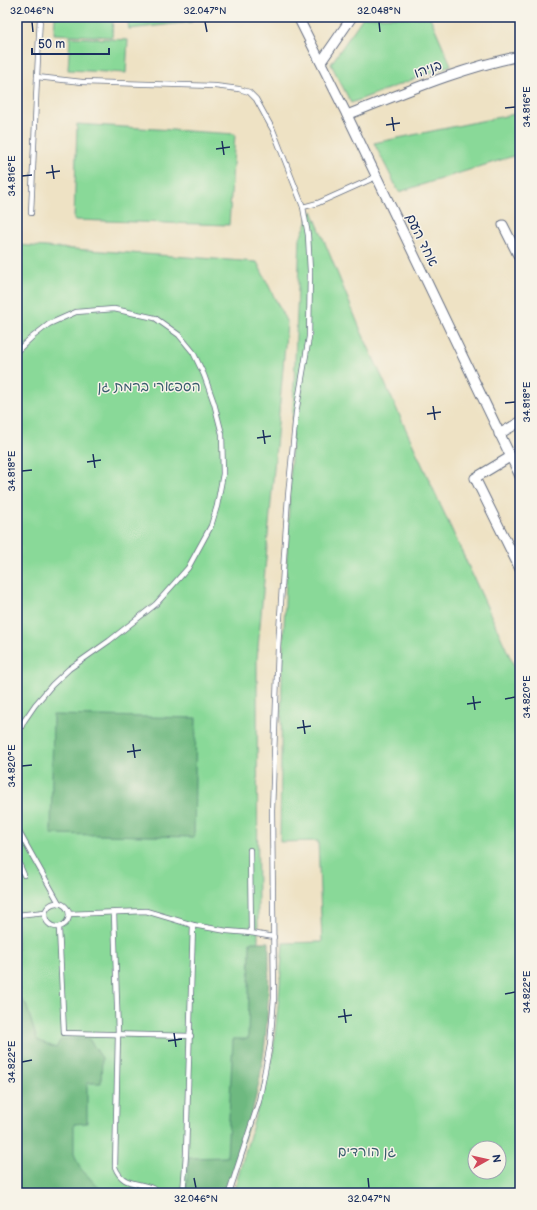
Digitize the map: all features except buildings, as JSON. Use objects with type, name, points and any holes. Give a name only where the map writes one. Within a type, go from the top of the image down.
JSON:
[{"type":"street","name":"אחד העם","points":[[298,17],[347,115],[520,476]]},
{"type":"street","points":[[321,62],[352,17]]},
{"type":"street","name":"בניהו","points":[[347,115],[438,80],[520,56]]},
{"type":"street","points":[[503,225],[520,259]]},
{"type":"street","points":[[499,434],[520,422]]},
{"type":"street","points":[[510,457],[475,478],[520,569]]},
{"type":"lane","points":[[31,213],[40,17]]},
{"type":"lane","points":[[37,77],[82,82],[215,86],[249,92],[256,99],[273,130],[303,207],[308,235],[310,271],[309,337],[296,413],[288,496],[278,647],[272,811],[274,998],[270,1045],[258,1102],[229,1193]]},
{"type":"lane","points":[[303,207],[318,203],[376,177]]},
{"type":"lane","points":[[17,351],[49,324],[76,312],[114,309],[155,318],[180,335],[193,352],[204,375],[214,403],[222,434],[223,474],[218,506],[211,526],[188,568],[156,604],[69,670],[52,685],[24,721],[17,736]]},
{"type":"lane","points":[[17,825],[19,832],[59,903]]},
{"type":"lane","points":[[250,850],[251,933]]},
{"type":"lane","points":[[17,859],[24,875]]},
{"type":"lane","points":[[59,903],[68,909],[68,921],[59,928],[54,928],[47,924],[44,916],[45,912],[50,905],[59,903]]},
{"type":"lane","points":[[17,915],[45,912]]},
{"type":"lane","points":[[69,914],[146,912],[193,925],[227,931],[274,936]]},
{"type":"lane","points":[[114,913],[118,1034],[115,1167],[117,1172],[124,1180],[150,1187],[160,1193]]},
{"type":"lane","points":[[183,1193],[191,1036],[193,925]]},
{"type":"lane","points":[[59,928],[64,1033],[191,1036]]},
{"type":"green space","points":[[55,17],[113,17],[112,37],[54,34]]},
{"type":"green space","points":[[127,17],[191,17],[192,22],[129,29]]},
{"type":"green space","points":[[363,17],[430,17],[451,65],[351,103],[331,64]]},
{"type":"green space","points":[[17,28],[21,28],[17,133]]},
{"type":"green space","points":[[70,37],[128,40],[126,73],[68,70]]},
{"type":"green space","points":[[520,113],[520,154],[399,192],[374,143]]},
{"type":"green space","points":[[77,124],[235,134],[229,225],[74,220]]},
{"type":"green space","name":"גן הורדים","points":[[312,211],[361,331],[515,668],[520,673],[520,1193],[233,1193],[273,1052],[283,943],[322,942],[318,841],[280,842],[282,676],[300,238]]},
{"type":"green space","name":"הספארי ברמת גן","points":[[17,245],[257,262],[287,323],[257,659],[258,942],[255,1034],[224,1193],[17,1193]]},
{"type":"green space","points":[[53,715],[196,718],[194,837],[51,834]]},
{"type":"green space","points":[[250,942],[269,942],[268,1002],[263,1061],[252,1112],[227,1193],[186,1193],[189,1158],[227,1157],[233,1039],[248,1039]]},
{"type":"green space","points":[[17,996],[26,1004],[37,1040],[56,1048],[61,1039],[89,1039],[102,1058],[101,1083],[87,1083],[87,1123],[74,1124],[74,1154],[81,1169],[104,1193],[17,1193]]}]
